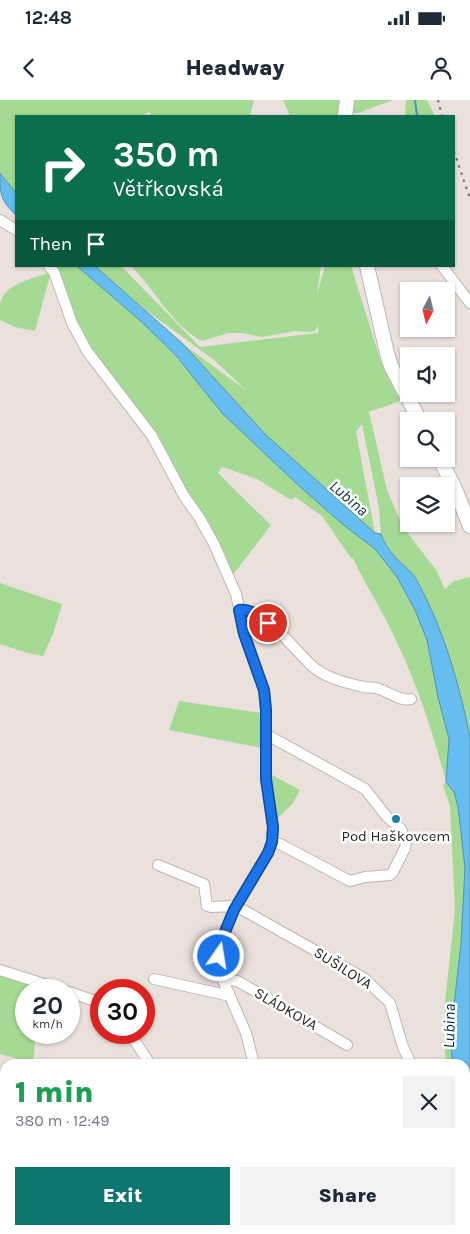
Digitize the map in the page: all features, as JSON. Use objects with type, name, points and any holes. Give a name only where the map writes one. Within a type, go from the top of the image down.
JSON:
[{"type":"main road","points":[[345,115],[346,100]]},
{"type":"main road","points":[[367,267],[391,366],[415,412]]},
{"type":"main road","points":[[444,467],[470,526]]},
{"type":"street","points":[[0,220],[15,229]]},
{"type":"street","points":[[50,267],[54,272],[72,323],[87,351],[152,436],[184,496],[214,544],[230,578],[244,634],[264,690],[266,779],[273,827],[272,842],[268,853],[236,906],[220,944],[218,969],[246,1033],[253,1059]]},
{"type":"street","points":[[443,267],[470,303]]},
{"type":"street","points":[[239,610],[244,609],[258,616],[277,630],[311,666],[324,674],[346,683],[368,688],[377,687],[405,700],[411,699]]},
{"type":"street","points":[[266,736],[365,789],[387,817],[401,829],[406,842],[390,875],[365,877],[350,881],[280,844],[272,842]]},
{"type":"street","points":[[158,865],[204,884],[207,906],[236,906]]},
{"type":"street","name":"SUŠILOVA","points":[[236,906],[364,978],[390,1003],[403,1047],[409,1059]]},
{"type":"street","points":[[0,970],[28,979]]},
{"type":"street","points":[[155,979],[226,995],[229,993]]},
{"type":"street","name":"SLÁDKOVA","points":[[223,979],[237,981],[347,1045]]},
{"type":"street","points":[[137,1044],[147,1059]]},
{"type":"green space","points":[[0,100],[254,100],[250,115],[151,115],[150,111],[144,115],[15,115],[15,192],[0,172]]},
{"type":"green space","points":[[283,100],[340,100],[339,115],[290,115]]},
{"type":"green space","points":[[353,100],[393,100],[358,113],[353,113]]},
{"type":"green space","points":[[406,100],[427,100],[434,115],[405,115]]},
{"type":"green space","points":[[52,267],[78,267],[144,324],[297,484],[341,523],[375,549],[397,577],[415,610],[427,640],[438,697],[449,739],[446,782],[422,702],[385,617],[353,558],[351,558],[322,516],[295,497],[291,500],[257,479],[222,467],[218,473],[271,525],[232,576],[217,543],[156,432],[89,349]]},
{"type":"green space","points":[[96,267],[122,267],[200,347],[318,333],[318,325],[316,330],[311,332],[295,331],[262,337],[229,333],[202,341],[181,326],[132,267],[321,267],[317,295],[325,267],[351,267],[381,362],[400,401],[369,412],[387,490],[400,520],[400,532],[407,532],[436,570],[445,589],[454,581],[470,577],[470,738],[465,713],[443,641],[424,595],[414,576],[394,556],[381,534],[379,508],[362,424],[356,432],[375,533],[265,434],[183,344],[247,391],[214,360],[147,311]]},
{"type":"green space","points":[[51,272],[35,331],[15,327],[0,320],[0,304],[7,291],[13,286]]},
{"type":"green space","points":[[0,583],[62,604],[53,634],[43,656],[0,644]]},
{"type":"green space","points":[[179,701],[262,713],[262,748],[169,730]]},
{"type":"green space","points":[[270,774],[300,790],[293,803],[275,821]]},
{"type":"green space","points":[[446,782],[454,792],[458,807],[465,868],[461,943],[450,1042],[452,1059],[446,1059],[444,1041],[445,1002],[455,910],[450,806],[443,785]]},
{"type":"green space","points":[[0,975],[15,979],[15,1044],[35,1044],[33,1059],[18,1059],[0,1054]]},
{"type":"water","points":[[0,173],[15,192],[15,214],[4,201],[0,186]]},
{"type":"water","points":[[78,267],[96,267],[183,344],[265,434],[375,533],[381,534],[397,560],[414,576],[434,616],[449,656],[470,738],[470,1059],[452,1059],[450,1042],[461,943],[465,868],[458,807],[454,792],[446,782],[449,739],[438,697],[427,640],[415,610],[397,577],[375,549],[341,523],[297,484],[223,414],[177,357],[144,324]]},
{"type":"waterway","points":[[415,100],[417,115]]},
{"type":"railway","points":[[438,100],[442,115]]},
{"type":"railway","points":[[455,154],[470,199]]},
{"type":"place","name":"Pod Haškovcem","points":[[396,819]]},
{"type":"route","points":[[219,956],[220,944],[234,910],[268,853],[272,842],[273,827],[266,779],[266,710],[264,690],[244,634],[239,610],[244,609],[252,612],[268,623]]},
{"type":"water label","name":"Lubina","points":[[349,498]]},
{"type":"water label","name":"Lubina","points":[[449,1026]]}]
